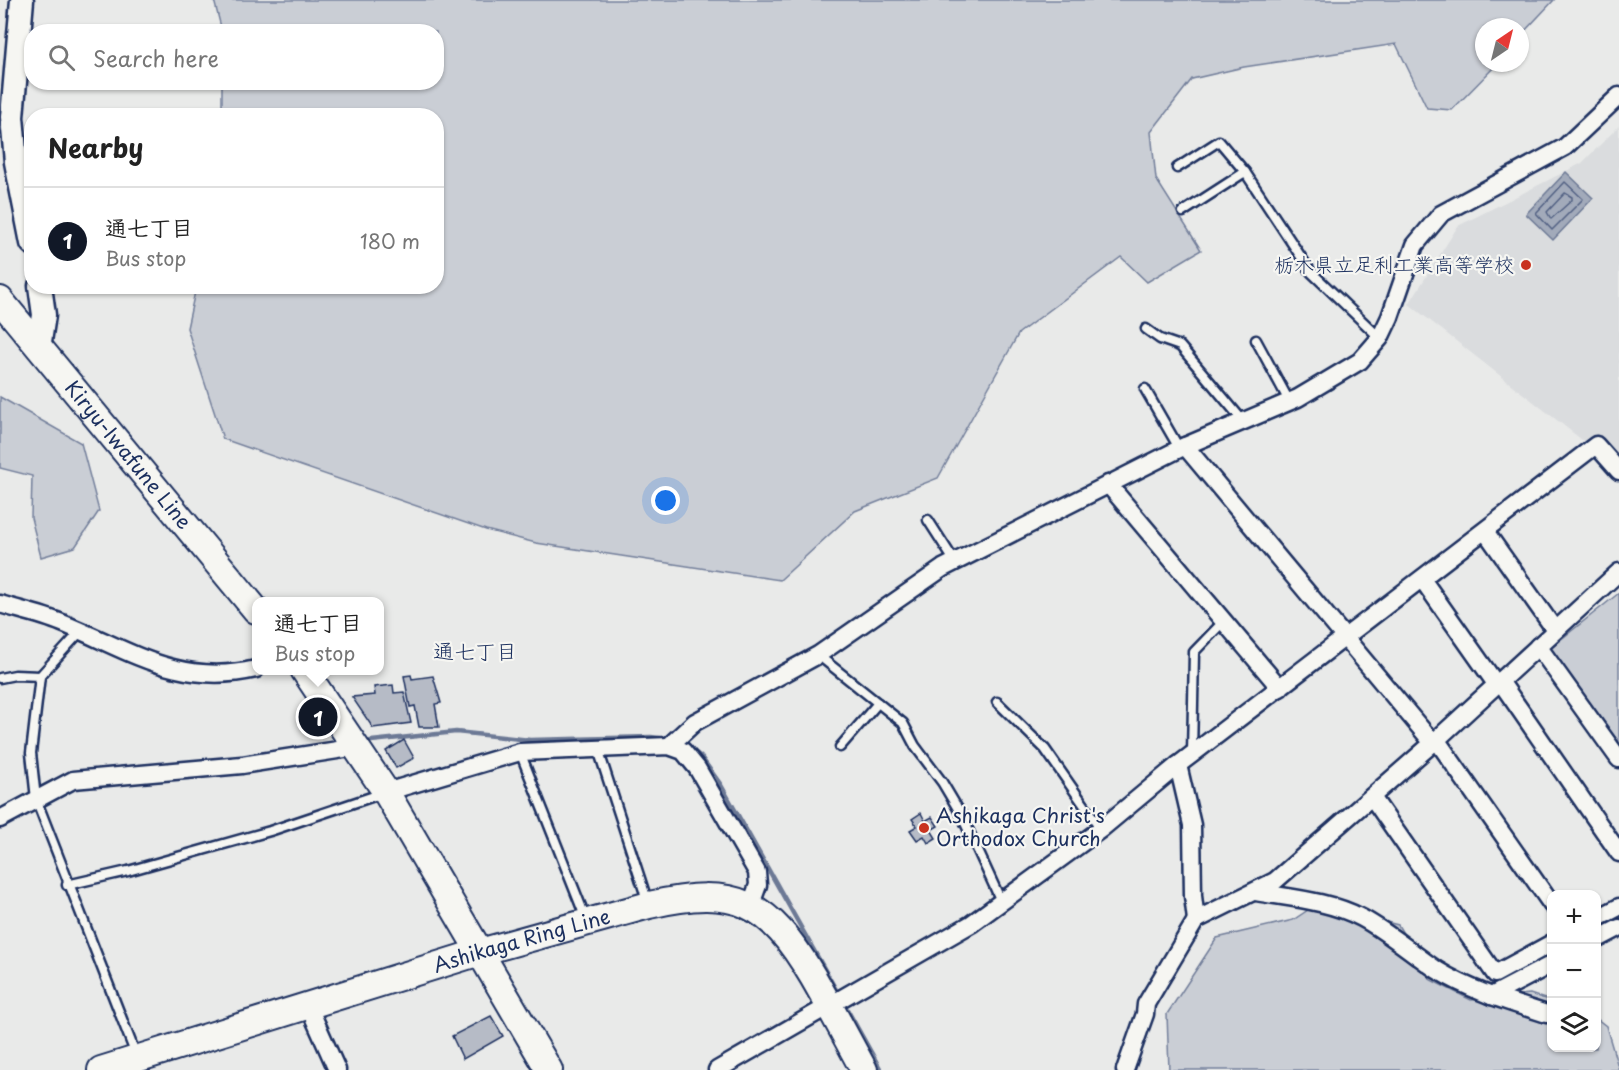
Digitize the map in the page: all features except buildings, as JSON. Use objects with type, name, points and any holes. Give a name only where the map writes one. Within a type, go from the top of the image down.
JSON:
[{"type":"main road","name":"Kiryu-Iwafune Line","points":[[0,300],[252,605]]},
{"type":"main road","points":[[307,675],[386,792],[549,1070]]},
{"type":"main road","name":"Ashikaga Ring Line","points":[[101,1070],[480,952],[649,905],[677,899],[710,897],[750,907],[775,923],[792,942],[829,1004],[864,1070]]},
{"type":"street","points":[[22,0],[12,117],[24,160]]},
{"type":"street","points":[[669,746],[695,722],[818,655],[955,562],[1182,447],[1289,401],[1360,361],[1380,338],[1390,317],[1415,246],[1441,214],[1565,147],[1619,96]]},
{"type":"street","points":[[39,348],[44,315],[40,294]]},
{"type":"street","points":[[717,1070],[971,924],[1101,829],[1192,754],[1596,445],[1619,471]]},
{"type":"street","points":[[1182,447],[1435,741],[1547,899]]},
{"type":"street","points":[[1108,484],[1280,688]]},
{"type":"street","points":[[1485,531],[1555,630]]},
{"type":"street","points":[[1196,920],[1275,881],[1435,741],[1619,572]]},
{"type":"street","points":[[1422,579],[1619,853]]},
{"type":"street","points":[[0,604],[63,623],[149,663],[212,675],[252,670]]},
{"type":"street","points":[[1538,646],[1619,759]]},
{"type":"street","points":[[386,792],[520,752],[669,746],[683,751],[697,768],[757,872],[758,885],[750,907]]},
{"type":"street","points":[[0,819],[73,780],[242,765],[357,747]]},
{"type":"street","points":[[1125,1070],[1145,1014],[1146,1004],[1196,920],[1192,825],[1178,765]]},
{"type":"street","points":[[1372,797],[1495,974],[1549,944]]},
{"type":"street","points":[[1256,892],[1320,904],[1361,917],[1438,971],[1491,996],[1547,1014]]},
{"type":"street","points":[[1601,916],[1619,907]]},
{"type":"street","points":[[1601,937],[1619,928]]},
{"type":"street","points":[[1491,996],[1547,966]]},
{"type":"street","points":[[308,1005],[337,1070]]},
{"type":"lane","points":[[1177,168],[1219,141],[1245,172],[1311,272],[1380,338]]},
{"type":"lane","points":[[1183,212],[1245,172]]},
{"type":"lane","points":[[1146,329],[1160,339],[1180,346],[1243,421]]},
{"type":"lane","points":[[1256,339],[1289,401]]},
{"type":"lane","points":[[1145,388],[1182,447]]},
{"type":"lane","points":[[928,520],[955,562]]},
{"type":"lane","points":[[1192,754],[1192,660],[1194,652],[1223,622]]},
{"type":"lane","points":[[80,632],[40,676],[31,753],[36,799],[67,885],[138,1059]]},
{"type":"lane","points":[[818,655],[903,723],[915,747],[942,782],[961,814],[1001,901]]},
{"type":"lane","points":[[0,678],[15,675],[40,676]]},
{"type":"lane","points":[[997,702],[1045,749],[1101,829]]},
{"type":"lane","points":[[840,747],[878,703]]},
{"type":"lane","points":[[598,749],[649,905]]},
{"type":"lane","points":[[520,752],[587,922]]},
{"type":"lane","points":[[67,885],[128,871],[270,831],[365,801],[386,792]]},
{"type":"shaded area","points":[[214,0],[1554,0],[1529,26],[1529,18],[1475,18],[1475,72],[1489,72],[1452,110],[1427,108],[1396,44],[1244,67],[1192,79],[1151,132],[1156,179],[1201,250],[1147,282],[1121,257],[1019,333],[938,478],[855,511],[780,580],[536,543],[486,530],[223,439],[187,328],[194,294],[444,294],[444,108],[222,108],[222,90],[444,90],[444,24],[220,24]]},
{"type":"shaded area","name":"栃木県立足利工業高等学校","points":[[1619,126],[1619,469],[1409,304],[1458,226],[1582,163]]},
{"type":"shaded area","points":[[0,397],[81,443],[99,511],[75,547],[41,557],[31,518],[32,476],[0,468]]},
{"type":"shaded area","points":[[1619,593],[1619,747],[1549,649]]},
{"type":"shaded area","points":[[1317,904],[1398,925],[1431,980],[1471,1000],[1530,994],[1547,1000],[1547,1052],[1601,1052],[1601,1022],[1606,1026],[1619,1070],[1169,1070],[1167,1014],[1217,938],[1293,920]]},
{"type":"water","points":[[1566,172],[1593,198],[1553,240],[1526,214]]},
{"type":"waterway","points":[[362,742],[456,732],[530,740],[651,737],[667,739]]},
{"type":"waterway","points":[[681,741],[701,757],[721,785],[839,995]]},
{"type":"waterway","points":[[34,791],[56,780]]},
{"type":"waterway","points":[[843,1002],[881,1070]]},
{"type":"place","name":"栃木県立足利工業高等学校","points":[[1526,265]]},
{"type":"place","name":"通七丁目","points":[[318,717]]},
{"type":"place","name":"Ashikaga Christ's Orthodox Church","points":[[924,828]]},
{"type":"district","name":"通七丁目","points":[[475,652]]}]
